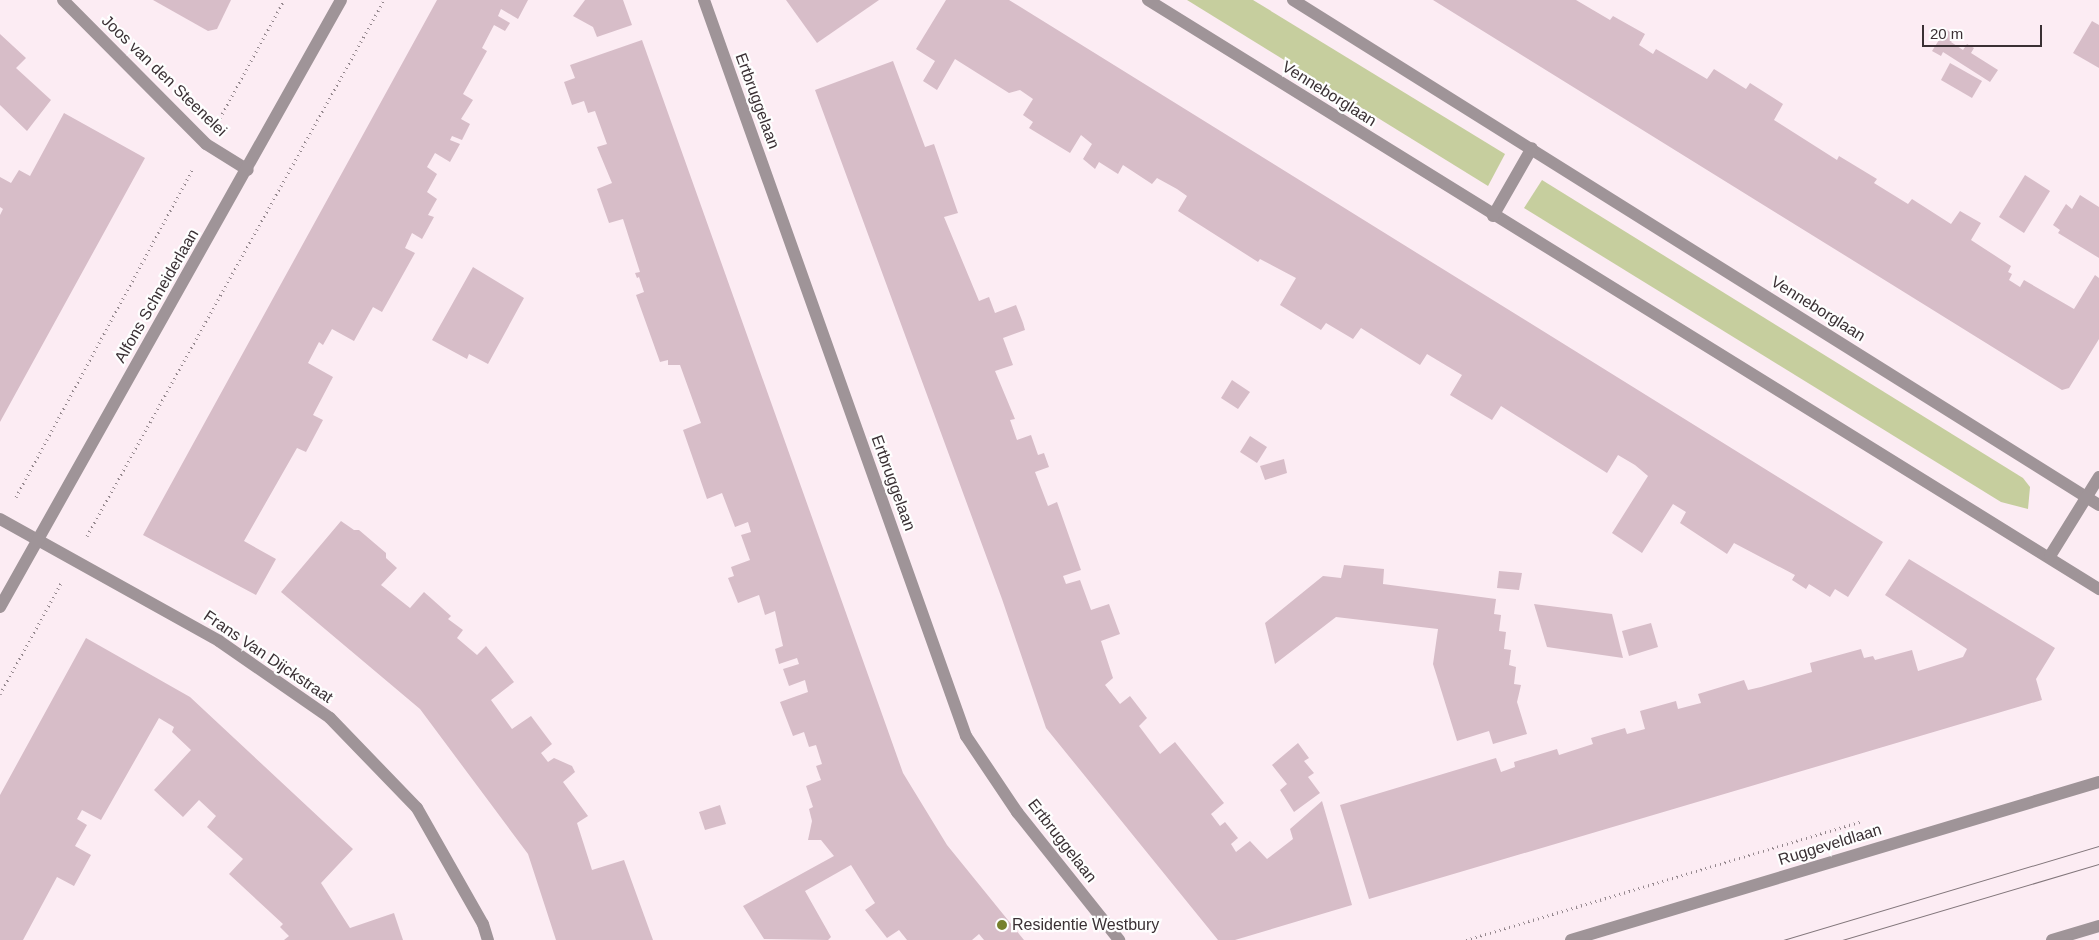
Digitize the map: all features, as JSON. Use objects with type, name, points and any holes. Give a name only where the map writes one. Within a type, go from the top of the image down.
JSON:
[{"type":"street","name":"Joos van den Steenelei","points":[[63,0],[206,144],[248,170]]},
{"type":"street","name":"Alfons Schneiderlaan","points":[[0,606],[248,170],[341,0]]},
{"type":"street","name":"Ertbruggelaan","points":[[704,0],[966,736],[1017,812],[1119,940]]},
{"type":"street","name":"Venneborglaan","points":[[1148,0],[1494,216],[2050,556],[2099,589]]},
{"type":"street","name":"Venneborglaan","points":[[1293,0],[2099,505]]},
{"type":"street","points":[[1494,216],[1532,148]]},
{"type":"street","points":[[2050,556],[2099,477]]},
{"type":"street","name":"Frans Van Dijckstraat","points":[[1,520],[219,641],[330,718],[417,808],[482,924],[488,940]]},
{"type":"street","name":"Ruggeveldlaan","points":[[1571,940],[2099,782]]},
{"type":"street","points":[[2052,940],[2099,926]]},
{"type":"path","points":[[1,520],[284,0]]},
{"type":"path","points":[[0,694],[384,0]]},
{"type":"green space","points":[[1187,0],[1253,0],[1505,154],[1488,186]]},
{"type":"green space","points":[[1542,180],[2023,478],[2030,487],[2028,509],[2001,502],[1524,208]]},
{"type":"building","points":[[153,0],[231,0],[217,29],[208,31]]},
{"type":"building","points":[[437,0],[528,0],[518,19],[501,9],[498,16],[510,23],[505,31],[494,25],[482,48],[487,51],[463,94],[473,100],[461,119],[470,124],[462,140],[452,136],[450,140],[460,144],[450,162],[435,153],[427,167],[437,174],[427,192],[437,199],[428,215],[434,217],[422,239],[412,233],[405,248],[415,253],[382,312],[373,307],[354,341],[332,329],[323,345],[319,342],[308,363],[333,377],[313,415],[323,420],[306,452],[297,448],[244,541],[276,559],[256,595],[143,535]]},
{"type":"building","points":[[585,0],[623,0],[632,25],[597,37],[593,27],[573,16]]},
{"type":"building","points":[[786,0],[879,0],[817,43]]},
{"type":"building","points":[[946,0],[1009,0],[1883,542],[1848,597],[1835,589],[1830,597],[1809,584],[1806,589],[1792,580],[1795,575],[1734,543],[1727,554],[1680,523],[1686,512],[1673,504],[1642,553],[1612,533],[1648,476],[1635,465],[1618,455],[1607,473],[1501,406],[1492,420],[1450,395],[1462,375],[1427,354],[1420,365],[1361,328],[1353,339],[1326,323],[1321,330],[1280,305],[1296,278],[1260,259],[1258,262],[1178,211],[1187,196],[1157,178],[1152,184],[1123,165],[1118,174],[1099,162],[1095,169],[1083,159],[1092,144],[1081,135],[1070,153],[1029,128],[1033,122],[1023,115],[1033,99],[1020,90],[1009,93],[955,59],[937,90],[923,81],[935,61],[916,49]]},
{"type":"building","points":[[1433,0],[1576,0],[1610,20],[1613,16],[1645,34],[1639,45],[1653,54],[1656,49],[1707,79],[1714,69],[1746,89],[1750,83],[1783,104],[1774,120],[1837,160],[1839,156],[1877,179],[1874,183],[1908,204],[1912,199],[1951,224],[1960,211],[1981,223],[1971,240],[2011,266],[2008,272],[2012,274],[2009,280],[2020,287],[2024,280],[2074,309],[2095,275],[2099,278],[2099,339],[2069,388],[2062,390]]},
{"type":"building","points":[[2092,21],[2099,25],[2099,68],[2073,53]]},
{"type":"building","points":[[1946,29],[1955,36],[1951,42],[1963,50],[1967,44],[1974,48],[1971,53],[1998,70],[1990,82],[1943,52],[1941,56],[1932,51]]},
{"type":"building","points":[[0,34],[26,58],[16,68],[51,100],[27,131],[0,105]]},
{"type":"building","points":[[642,40],[903,773],[947,845],[1024,940],[984,940],[979,934],[972,940],[907,940],[899,930],[887,938],[865,910],[875,903],[851,865],[805,891],[831,937],[828,940],[764,939],[743,906],[834,856],[821,840],[808,840],[812,821],[809,809],[813,807],[806,786],[821,780],[816,766],[822,764],[816,745],[809,747],[804,732],[793,736],[780,702],[808,692],[805,680],[789,686],[783,669],[799,664],[797,658],[779,664],[775,649],[783,646],[775,611],[765,615],[759,595],[738,603],[728,578],[734,576],[731,567],[750,560],[741,535],[751,532],[748,522],[735,527],[722,493],[707,499],[683,430],[701,423],[680,365],[668,365],[668,360],[660,362],[636,295],[644,292],[639,277],[637,278],[635,273],[640,272],[623,219],[609,223],[597,189],[612,183],[597,147],[607,144],[595,111],[588,113],[584,101],[572,105],[564,82],[575,78],[570,65]]},
{"type":"building","points":[[893,61],[925,147],[934,144],[958,213],[944,217],[979,301],[989,297],[995,313],[1016,305],[1023,323],[1025,330],[1003,338],[1013,365],[995,371],[1015,419],[1010,420],[1017,440],[1031,435],[1038,455],[1044,453],[1049,467],[1035,472],[1048,506],[1057,502],[1081,570],[1063,576],[1066,584],[1080,580],[1091,610],[1109,604],[1120,634],[1101,641],[1113,678],[1105,685],[1120,704],[1130,696],[1147,718],[1139,726],[1160,754],[1175,742],[1224,803],[1211,814],[1220,826],[1225,822],[1238,838],[1231,844],[1236,852],[1250,841],[1267,859],[1293,839],[1290,829],[1322,801],[1352,905],[1235,940],[1218,940],[1046,728],[1002,599],[815,90]]},
{"type":"building","points":[[1950,63],[1982,81],[1972,98],[1941,80]]},
{"type":"building","points":[[64,113],[145,158],[0,422],[0,215],[3,209],[0,207],[0,177],[11,183],[19,170],[30,176]]},
{"type":"building","points":[[2025,175],[2050,191],[2024,233],[1999,217]]},
{"type":"building","points":[[2080,195],[2099,207],[2099,258],[2058,233],[2060,230],[2053,225],[2066,204],[2072,209]]},
{"type":"building","points":[[473,267],[524,298],[488,364],[469,354],[467,359],[432,340]]},
{"type":"building","points":[[1232,380],[1250,392],[1238,409],[1221,398]]},
{"type":"building","points":[[1250,436],[1267,447],[1257,463],[1240,452]]},
{"type":"building","points":[[1284,459],[1287,473],[1265,480],[1260,466]]},
{"type":"building","points":[[341,521],[354,530],[359,530],[386,553],[386,558],[397,568],[381,585],[410,608],[424,592],[451,616],[448,619],[463,630],[457,638],[477,655],[486,646],[514,682],[491,700],[512,729],[531,716],[552,744],[541,753],[548,762],[554,758],[572,766],[575,772],[563,782],[588,816],[577,823],[592,870],[624,860],[653,940],[556,940],[528,854],[420,709],[281,592]]},
{"type":"building","points":[[1909,559],[2055,648],[2036,679],[2042,700],[1369,899],[1340,805],[1496,758],[1501,772],[1515,767],[1514,762],[1557,749],[1559,755],[1593,744],[1591,738],[1625,728],[1627,734],[1645,729],[1640,711],[1676,701],[1678,709],[1701,703],[1698,694],[1744,680],[1748,690],[1761,687],[1812,672],[1810,663],[1861,649],[1864,658],[1873,656],[1875,660],[1912,650],[1918,671],[1963,657],[1967,649],[1885,595]]},
{"type":"building","points":[[1344,565],[1384,569],[1383,584],[1496,599],[1494,614],[1501,615],[1499,631],[1506,632],[1504,649],[1511,650],[1509,665],[1516,667],[1514,684],[1521,685],[1517,702],[1527,734],[1493,744],[1489,731],[1457,741],[1433,664],[1438,629],[1336,617],[1275,664],[1265,623],[1323,576],[1341,578]]},
{"type":"building","points":[[1499,571],[1522,573],[1519,590],[1497,588]]},
{"type":"building","points":[[1534,604],[1612,614],[1623,658],[1547,647]]},
{"type":"building","points":[[1651,623],[1658,647],[1629,656],[1622,631]]},
{"type":"building","points":[[86,638],[190,697],[353,849],[321,883],[350,928],[394,913],[403,940],[284,940],[289,936],[280,927],[283,924],[229,874],[243,859],[207,827],[216,816],[199,800],[183,817],[154,790],[191,750],[172,732],[174,727],[159,718],[101,820],[82,810],[77,819],[87,825],[75,846],[91,855],[74,886],[57,877],[23,940],[0,940],[0,795]]},
{"type":"building","points":[[1298,743],[1309,758],[1304,761],[1314,773],[1308,777],[1320,793],[1294,812],[1280,790],[1287,784],[1272,765]]},
{"type":"building","points":[[720,805],[726,824],[705,830],[699,812]]},
{"type":"tram line","points":[[1783,940],[2099,846]]},
{"type":"tram line","points":[[1842,940],[2099,864]]},
{"type":"place","name":"Residentie Westbury","points":[[1002,925]]}]
